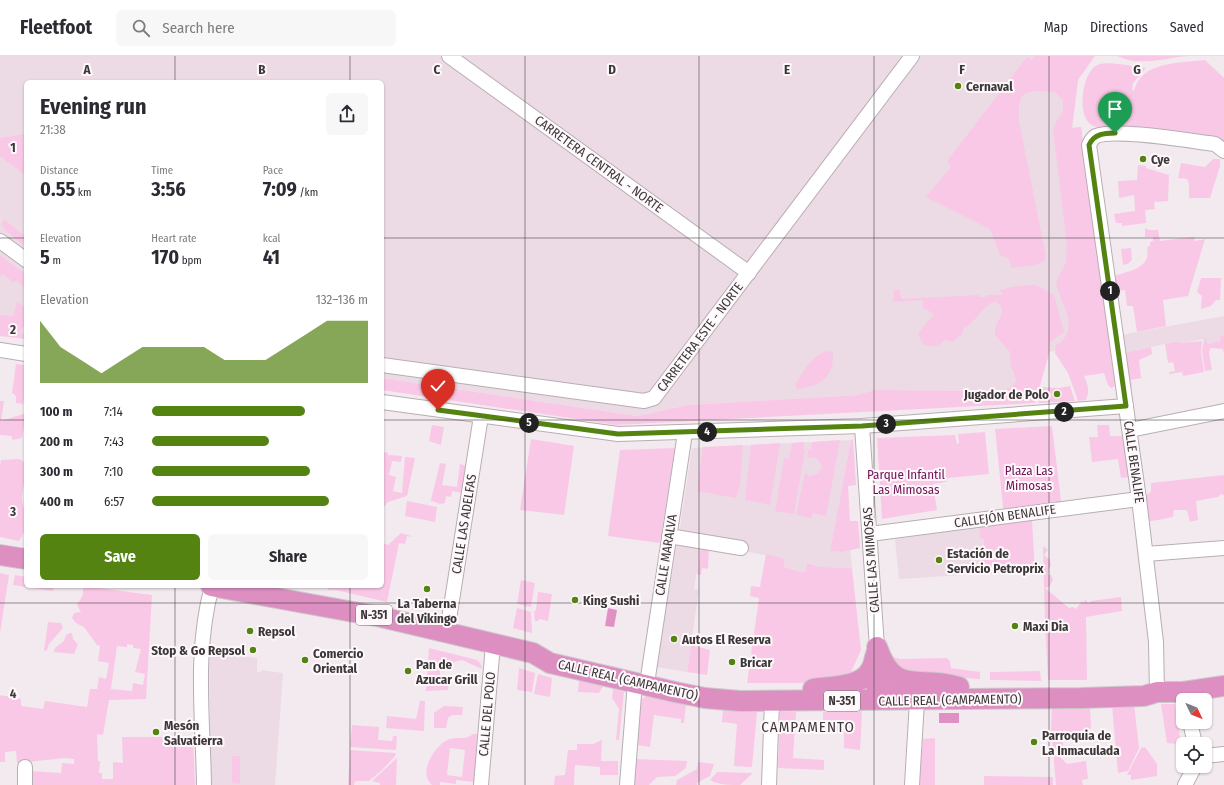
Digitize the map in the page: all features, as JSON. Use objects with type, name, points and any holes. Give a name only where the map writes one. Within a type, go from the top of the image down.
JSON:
[{"type":"highway","points":[[0,555],[24,559]]},
{"type":"highway","name":"CALLE REAL (CAMPAMENTO)","points":[[223,588],[312,603],[447,632],[533,654],[550,663],[641,680],[676,684],[724,689],[879,689],[959,687],[1144,688],[1157,692],[1176,695]]},
{"type":"highway","points":[[878,652],[888,670],[903,681],[945,683],[959,687]]},
{"type":"highway","points":[[772,701],[783,695],[873,694],[879,689],[881,681],[878,652]]},
{"type":"highway","points":[[813,689],[853,683],[862,679],[871,670],[878,652]]},
{"type":"highway","name":"CALLE REAL (CAMPAMENTO)","points":[[641,680],[705,698],[772,701],[917,701],[1144,696],[1157,692]]},
{"type":"highway","name":"CALLE REAL (CAMPAMENTO)","points":[[1196,693],[1224,686]]},
{"type":"highway","points":[[879,689],[889,695],[1035,693],[1051,698]]},
{"type":"street","name":"CARRETERA CENTRAL - NORTE","points":[[449,56],[748,273]]},
{"type":"street","name":"CARRETERA ESTE - NORTE","points":[[384,365],[644,401],[650,400],[663,387],[912,56]]},
{"type":"street","name":"CALLE BENALIFE","points":[[1157,692],[1156,642],[1146,554],[1130,430],[1089,145],[1092,139],[1101,135],[1115,133],[1214,144],[1224,151]]},
{"type":"street","points":[[0,241],[24,259]]},
{"type":"street","points":[[0,350],[24,354]]},
{"type":"street","points":[[384,402],[618,434],[862,426],[1126,406]]},
{"type":"street","points":[[1130,430],[1224,411]]},
{"type":"street","name":"CALLE LAS ADELFAS","points":[[447,632],[481,416]]},
{"type":"street","name":"CALLE LAS MIMOSAS","points":[[862,426],[878,652]]},
{"type":"street","name":"CALLE MARALVA","points":[[627,785],[641,680],[669,536],[685,433]]},
{"type":"street","name":"CALLEJÓN BENALIFE","points":[[870,534],[1139,499]]},
{"type":"street","points":[[669,536],[741,548]]},
{"type":"street","points":[[1146,554],[1224,548]]},
{"type":"street","points":[[204,785],[201,667],[203,627],[211,588]]},
{"type":"street","name":"CALLE DEL POLO","points":[[481,785],[493,644]]},
{"type":"street","points":[[769,785],[772,701]]},
{"type":"street","points":[[912,785],[917,701]]},
{"type":"street","points":[[1212,755],[1224,754]]},
{"type":"street","points":[[25,767],[25,785]]},
{"type":"street","points":[[1185,785],[1191,773]]},
{"type":"shaded area","points":[[0,56],[1063,56],[1078,80],[1072,128],[1081,127],[1112,371],[1055,351],[1050,352],[1012,386],[1002,391],[874,390],[858,395],[688,405],[637,416],[384,378],[384,80],[24,80],[24,334],[0,330]]},
{"type":"shaded area","points":[[1224,316],[1224,335],[1220,336],[1222,341],[1208,344],[1206,339],[1179,343],[1178,341],[1124,353],[1121,335]]},
{"type":"shaded area","points":[[851,440],[830,551],[842,552],[850,549],[852,568],[820,567],[808,563],[806,571],[802,572],[784,567],[785,559],[744,551],[679,534],[692,448]]},
{"type":"shaded area","name":"Estación de Servicio Petroprix","points":[[980,527],[980,538],[984,538],[984,550],[980,550],[981,574],[899,579],[895,539]]},
{"type":"shaded area","points":[[677,542],[701,546],[694,589],[699,590],[687,672],[657,667]]},
{"type":"shaded area","points":[[608,608],[617,610],[614,627],[605,626]]},
{"type":"shaded area","points":[[209,652],[257,658],[257,672],[261,672],[261,670],[283,673],[275,785],[211,785]]},
{"type":"shaded area","points":[[939,713],[959,713],[959,723],[939,723]]},
{"type":"green space","points":[[1035,56],[1095,56],[1078,80],[1072,128],[1081,127],[1115,386],[1111,388],[1108,385],[1104,373],[1084,376],[1088,388],[1086,400],[1078,401],[1068,373],[1055,353],[1056,344],[1060,343],[1066,336],[1069,321],[1056,282],[1066,262],[1067,246],[1053,128],[1063,110],[1063,100],[1055,92],[1037,91],[1026,93],[1022,97],[1019,110],[1019,121],[1046,257],[1044,261],[1036,265],[1012,268],[1009,259],[1000,255],[990,229],[926,197],[951,167],[947,161],[1027,57],[1032,60]]},
{"type":"green space","points":[[1117,56],[1188,56],[1152,61],[1134,61]]},
{"type":"green space","points":[[1205,60],[1224,78],[1224,141],[1105,129],[1090,124],[1086,119],[1083,93],[1088,76],[1092,69],[1097,65],[1114,63],[1146,68],[1133,83],[1132,90],[1134,91],[1138,81],[1153,69],[1173,63]]},
{"type":"green space","points":[[24,134],[24,174],[0,156],[0,138]]},
{"type":"green space","points":[[1213,159],[1220,159],[1220,166],[1210,198],[1189,198],[1189,184],[1187,179],[1178,178],[1181,163],[1205,167]]},
{"type":"green space","points":[[1138,165],[1146,166],[1146,168],[1169,175],[1168,201],[1154,202],[1155,209],[1145,210],[1146,223],[1122,226],[1122,223],[1116,223],[1114,214],[1135,211],[1134,195],[1119,198],[1118,181],[1137,180]]},
{"type":"green space","points":[[4,219],[24,235],[24,245],[6,231],[2,224]]},
{"type":"green space","points":[[1145,228],[1149,230],[1158,230],[1160,241],[1192,237],[1194,237],[1195,241],[1205,239],[1188,296],[1163,300],[1166,326],[1137,332],[1133,306],[1127,306],[1125,290],[1116,291],[1114,276],[1138,268],[1146,260],[1148,254],[1147,247],[1150,246],[1150,242],[1153,241],[1153,237],[1145,237]]},
{"type":"green space","points":[[1131,248],[1132,260],[1128,264],[1123,265],[1121,249]]},
{"type":"green space","points":[[0,255],[24,273],[24,287],[16,280],[14,283],[3,274],[0,277]]},
{"type":"green space","points":[[1201,278],[1221,278],[1220,300],[1216,300],[1211,306],[1201,309],[1202,296],[1197,292]]},
{"type":"green space","points":[[1036,285],[1054,295],[1064,332],[1050,342],[1049,354],[1035,403],[616,425],[384,390],[384,378],[637,416],[688,405],[858,395],[874,390],[1002,391],[1012,386],[1016,381],[1014,372],[1011,368],[1010,352],[995,335],[996,325],[1002,313],[1001,308],[996,302],[986,306],[972,322],[964,328],[962,334],[953,342],[945,340],[937,346],[931,347],[922,343],[918,333],[934,314],[922,307],[924,302],[921,300],[893,302],[894,290],[900,290],[901,299],[979,295],[979,297],[986,297],[988,295],[1001,295],[1003,293],[999,291],[1022,286]]},
{"type":"green space","points":[[17,302],[24,307],[24,326],[19,333],[24,334],[24,339],[0,336],[0,315],[13,316]]},
{"type":"green space","points":[[1224,335],[1224,355],[1223,349],[1211,348],[1209,352],[1212,370],[1205,371],[1202,351],[1204,339],[1206,339],[1208,344],[1221,341],[1220,336]]},
{"type":"green space","points":[[1179,341],[1179,343],[1202,341],[1201,352],[1204,372],[1183,376],[1182,372],[1170,374],[1169,372],[1175,371],[1173,362],[1168,363],[1165,344]]},
{"type":"green space","points":[[1151,347],[1152,354],[1139,360],[1141,378],[1131,380],[1132,387],[1129,388],[1124,353]]},
{"type":"green space","points":[[826,351],[833,353],[833,362],[828,375],[819,383],[797,389],[795,385],[808,365],[821,353]]},
{"type":"green space","points":[[16,364],[24,365],[23,404],[16,403],[16,396],[12,393]]},
{"type":"green space","points":[[1070,386],[1075,401],[1038,403],[1042,387],[1059,388]]},
{"type":"green space","points":[[0,401],[4,401],[1,421],[24,414],[24,426],[22,438],[12,440],[12,436],[0,435]]},
{"type":"green space","points":[[432,425],[444,427],[441,445],[429,441]]},
{"type":"green space","points":[[1097,425],[1109,425],[1110,436],[1124,436],[1130,477],[1121,478],[1118,459],[1092,462],[1089,437],[1098,437]]},
{"type":"green space","name":"Plaza Las Mimosas","points":[[1052,426],[1062,509],[1004,517],[995,429]]},
{"type":"green space","name":"Parque Infantil Las Mimosas","points":[[985,432],[989,474],[948,478],[946,482],[933,484],[937,510],[882,519],[877,438],[955,435],[957,444],[959,443],[958,434]]},
{"type":"green space","points":[[531,439],[574,446],[564,515],[520,510]]},
{"type":"green space","points":[[853,439],[856,485],[848,486],[850,521],[858,521],[860,548],[842,552],[830,551],[851,440]]},
{"type":"green space","points":[[840,440],[826,516],[813,513],[811,518],[796,515],[805,473],[809,476],[816,474],[822,466],[817,458],[807,457],[808,450],[811,450],[812,442]]},
{"type":"green space","points":[[804,442],[803,449],[805,450],[794,514],[775,511],[784,458],[789,459],[792,443]]},
{"type":"green space","points":[[780,443],[770,505],[745,500],[751,445]]},
{"type":"green space","points":[[743,445],[740,485],[736,498],[697,491],[703,447]]},
{"type":"green space","points":[[675,448],[660,543],[608,536],[620,450]]},
{"type":"green space","points":[[384,452],[388,453],[388,455],[402,456],[401,462],[392,461],[389,475],[396,477],[393,491],[402,493],[405,457],[415,458],[407,496],[388,502],[384,507]]},
{"type":"green space","points":[[19,459],[24,462],[22,499],[24,509],[24,530],[19,541],[0,537],[1,460]]},
{"type":"green space","points":[[440,463],[446,464],[442,485],[457,487],[460,464],[466,466],[462,493],[452,491],[451,497],[446,496],[445,503],[440,504],[429,500],[431,500]]},
{"type":"green space","points":[[1224,475],[1224,495],[1221,494],[1218,497],[1196,501],[1198,520],[1190,522],[1187,510],[1174,510],[1173,517],[1147,522],[1144,496],[1151,492],[1151,483]]},
{"type":"green space","points":[[407,501],[437,507],[435,522],[405,516]]},
{"type":"green space","points":[[1032,520],[1035,571],[981,574],[980,550],[984,550],[984,539],[980,538],[980,527]]},
{"type":"green space","points":[[401,533],[414,537],[407,536],[405,544],[399,543],[387,602],[336,590],[328,590],[328,588],[384,588],[384,544],[388,545]]},
{"type":"green space","points":[[701,546],[709,547],[708,569],[702,568],[701,575],[697,574]]},
{"type":"green space","points":[[1043,546],[1048,550],[1044,555],[1050,560],[1051,566],[1049,568],[1048,575],[1051,575],[1053,580],[1049,587],[1045,588],[1069,608],[1073,607],[1076,609],[1082,601],[1083,603],[1085,600],[1089,603],[1091,601],[1121,597],[1122,611],[1086,617],[1087,680],[1048,680]]},
{"type":"green space","points":[[766,554],[785,559],[784,567],[802,572],[806,571],[807,563],[820,567],[852,568],[861,650],[850,674],[811,683],[747,683],[759,598],[750,596],[751,586],[760,587]]},
{"type":"green space","points":[[0,573],[9,575],[0,633]]},
{"type":"green space","points":[[15,575],[24,577],[24,587],[13,585]]},
{"type":"green space","points":[[521,580],[535,583],[531,607],[517,604]]},
{"type":"green space","points":[[33,588],[54,588],[53,591]]},
{"type":"green space","points":[[83,588],[98,588],[152,595],[146,699],[109,700],[103,735],[97,734],[98,761],[100,761],[99,773],[102,773],[102,779],[113,779],[113,762],[123,763],[122,737],[193,737],[195,785],[30,785],[30,771],[61,773],[62,763],[74,764],[74,759],[66,758],[17,763],[16,751],[5,752],[5,762],[0,762],[0,695],[21,699],[21,706],[43,709],[45,701],[87,707],[90,689],[97,689],[99,677],[106,679],[109,663],[98,661],[100,646],[97,645],[84,627],[76,623],[72,618],[74,613],[81,612],[77,605],[83,595]],"holes":[[[127,644],[133,645],[133,648],[141,649],[135,672],[145,674],[143,685],[133,683],[132,691],[111,689],[117,646],[127,647]]]},
{"type":"green space","points":[[538,592],[552,594],[548,621],[539,619],[538,621],[535,621],[534,612],[536,610]]},
{"type":"green space","points":[[517,608],[531,612],[532,633],[513,628]]},
{"type":"green space","points":[[48,622],[61,623],[63,628],[49,644],[47,650],[44,651]]},
{"type":"green space","points":[[72,633],[73,639],[78,644],[74,654],[54,652],[55,648],[64,641],[66,635]]},
{"type":"green space","points":[[691,645],[710,650],[707,675],[687,672]]},
{"type":"green space","points":[[429,648],[477,660],[481,664],[482,669],[462,660],[442,665],[440,667],[440,677],[449,678],[448,690],[426,691]]},
{"type":"green space","points":[[892,657],[900,659],[947,658],[950,661],[951,668],[980,672],[980,679],[916,675],[895,669]]},
{"type":"green space","points":[[519,668],[535,673],[532,692],[517,690]]},
{"type":"green space","points":[[1040,671],[1041,681],[990,680],[990,672]]},
{"type":"green space","points":[[538,674],[552,678],[550,697],[534,694]]},
{"type":"green space","points":[[579,680],[603,686],[599,693],[578,692]]},
{"type":"green space","points":[[613,689],[624,692],[619,740],[616,740],[619,709],[612,698]]},
{"type":"green space","points":[[647,696],[686,705],[684,723],[681,723],[681,719],[654,715],[650,747],[636,745],[640,700]]},
{"type":"green space","points":[[420,701],[425,701],[424,731],[386,728],[387,716],[416,719]]},
{"type":"green space","points":[[1134,704],[1139,748],[1128,771],[1118,773],[1112,705]]},
{"type":"green space","points":[[1161,704],[1175,704],[1176,729],[1179,729],[1180,737],[1176,737],[1176,744],[1167,743]]},
{"type":"green space","points":[[444,706],[463,707],[462,715],[452,715],[448,718],[446,728],[434,728],[434,713]]},
{"type":"green space","points":[[1052,707],[1090,708],[1091,728],[1089,730],[1063,733],[1063,755],[1059,756],[1067,764],[1086,761],[1088,779],[1082,780],[1083,785],[1056,785],[1051,729]]},
{"type":"green space","points":[[723,709],[757,712],[752,767],[734,766],[737,724],[722,722]]},
{"type":"green space","points":[[862,711],[860,750],[844,748],[844,730],[823,731],[823,712]]},
{"type":"green space","points":[[780,712],[796,712],[793,758],[824,760],[824,770],[778,768]]},
{"type":"green space","points":[[352,725],[379,727],[378,740],[392,741],[393,736],[397,736],[396,750],[350,747]]},
{"type":"green space","points":[[477,734],[474,782],[456,780],[456,784],[440,782],[440,785],[432,785],[427,778],[426,772],[429,760],[436,749],[445,741],[450,739]],"holes":[[[450,748],[465,750],[462,777],[447,775]]]},
{"type":"green space","points":[[935,738],[935,785],[919,785],[923,739]]},
{"type":"green space","points":[[602,740],[601,761],[618,761],[618,775],[600,775],[600,767],[575,765],[574,785],[554,785],[555,776],[565,775],[568,750],[577,750],[577,744],[593,744]]},
{"type":"green space","points":[[1145,747],[1157,764],[1157,776],[1131,780],[1131,775],[1127,775],[1141,748]]},
{"type":"green space","points":[[350,750],[395,753],[396,755],[369,781],[355,781],[354,785],[348,785]]},
{"type":"green space","points":[[232,756],[240,756],[240,784],[232,783]]},
{"type":"green space","points":[[397,758],[396,785],[380,785],[380,783],[372,781]]},
{"type":"green space","points":[[635,759],[687,761],[686,768],[675,776],[657,777],[649,785],[634,785]]},
{"type":"green space","points":[[698,762],[714,764],[710,776],[697,783],[697,785],[676,785],[677,780],[697,769]]},
{"type":"green space","points":[[717,772],[753,773],[740,785],[733,785],[721,784],[710,780]]},
{"type":"green space","points":[[984,776],[1053,777],[1053,785],[984,785]]},
{"type":"place","name":"Cernaval","points":[[958,86]]},
{"type":"place","name":"Cye","points":[[1143,159]]},
{"type":"place","name":"Jugador de Polo","points":[[1057,394]]},
{"type":"place","name":"Estación de Servicio Petroprix","points":[[939,560]]},
{"type":"place","name":"La Taberna del Vikingo","points":[[427,589]]},
{"type":"place","name":"King Sushi","points":[[575,600]]},
{"type":"place","name":"Maxi Dia","points":[[1015,626]]},
{"type":"place","name":"Repsol","points":[[250,631]]},
{"type":"place","name":"Autos El Reserva","points":[[674,639]]},
{"type":"place","name":"Stop & Go Repsol","points":[[253,650]]},
{"type":"place","name":"Comercio Oriental","points":[[305,660]]},
{"type":"place","name":"Bricar","points":[[732,662]]},
{"type":"place","name":"Pan de Azucar Grill","points":[[408,671]]},
{"type":"place","name":"Mesón Salvatierra","points":[[156,732]]},
{"type":"place","name":"Parroquia de La Inmaculada","points":[[1034,742]]},
{"type":"district","name":"CAMPAMENTO","points":[[808,727]]},
{"type":"route","points":[[438,410],[618,434],[862,426],[1072,412],[1126,406],[1110,284],[1089,145],[1092,139],[1096,136],[1115,133]]}]
